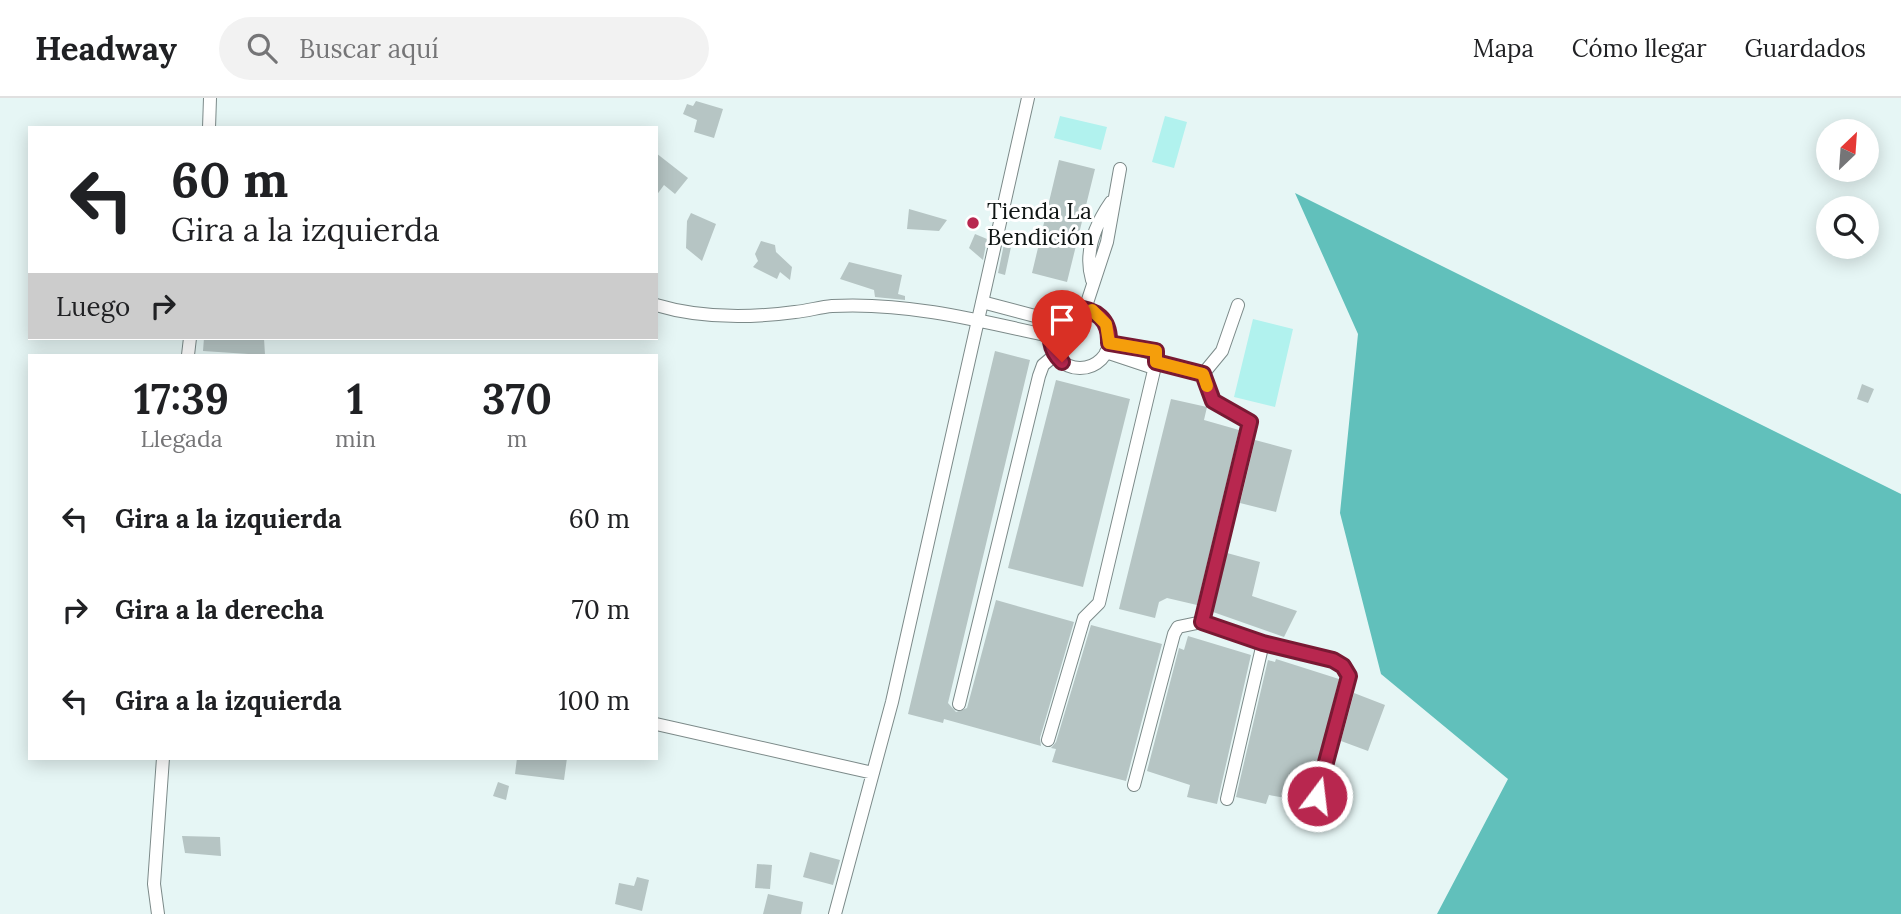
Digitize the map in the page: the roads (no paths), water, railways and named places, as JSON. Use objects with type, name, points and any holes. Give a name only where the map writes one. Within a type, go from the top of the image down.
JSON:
[{"type":"street","points":[[209,126],[210,98]]},
{"type":"street","points":[[835,914],[892,702],[1028,98]]},
{"type":"street","points":[[1085,309],[1092,280],[1088,266],[1090,248],[1101,216],[1112,201],[1120,169]]},
{"type":"street","points":[[982,302],[1054,321]]},
{"type":"street","points":[[1203,374],[1222,351],[1238,305]]},
{"type":"street","points":[[658,306],[678,311],[737,315],[794,313],[831,306],[915,308],[1049,336]]},
{"type":"street","points":[[1085,309],[1101,316],[1106,324],[1108,348],[1091,365],[1082,368],[1062,362],[1055,355],[1049,336],[1054,321],[1065,312],[1085,309]]},
{"type":"street","points":[[1108,348],[1152,367],[1156,362]]},
{"type":"street","points":[[959,704],[1039,376],[1043,365],[1055,355]]},
{"type":"street","points":[[1156,362],[1203,374]]},
{"type":"street","points":[[1048,740],[1084,618],[1099,603],[1156,362]]},
{"type":"street","points":[[1202,622],[1250,427],[1245,417],[1213,401],[1203,374]]},
{"type":"street","points":[[1134,785],[1174,634],[1178,627],[1202,622],[1263,643],[1333,660],[1343,666],[1349,676],[1317,796]]},
{"type":"street","points":[[1227,799],[1263,643]]},
{"type":"street","points":[[658,724],[873,773]]},
{"type":"street","points":[[159,914],[154,884],[163,760]]},
{"type":"place","name":"Tienda La Bendición","points":[[973,223]]}]
